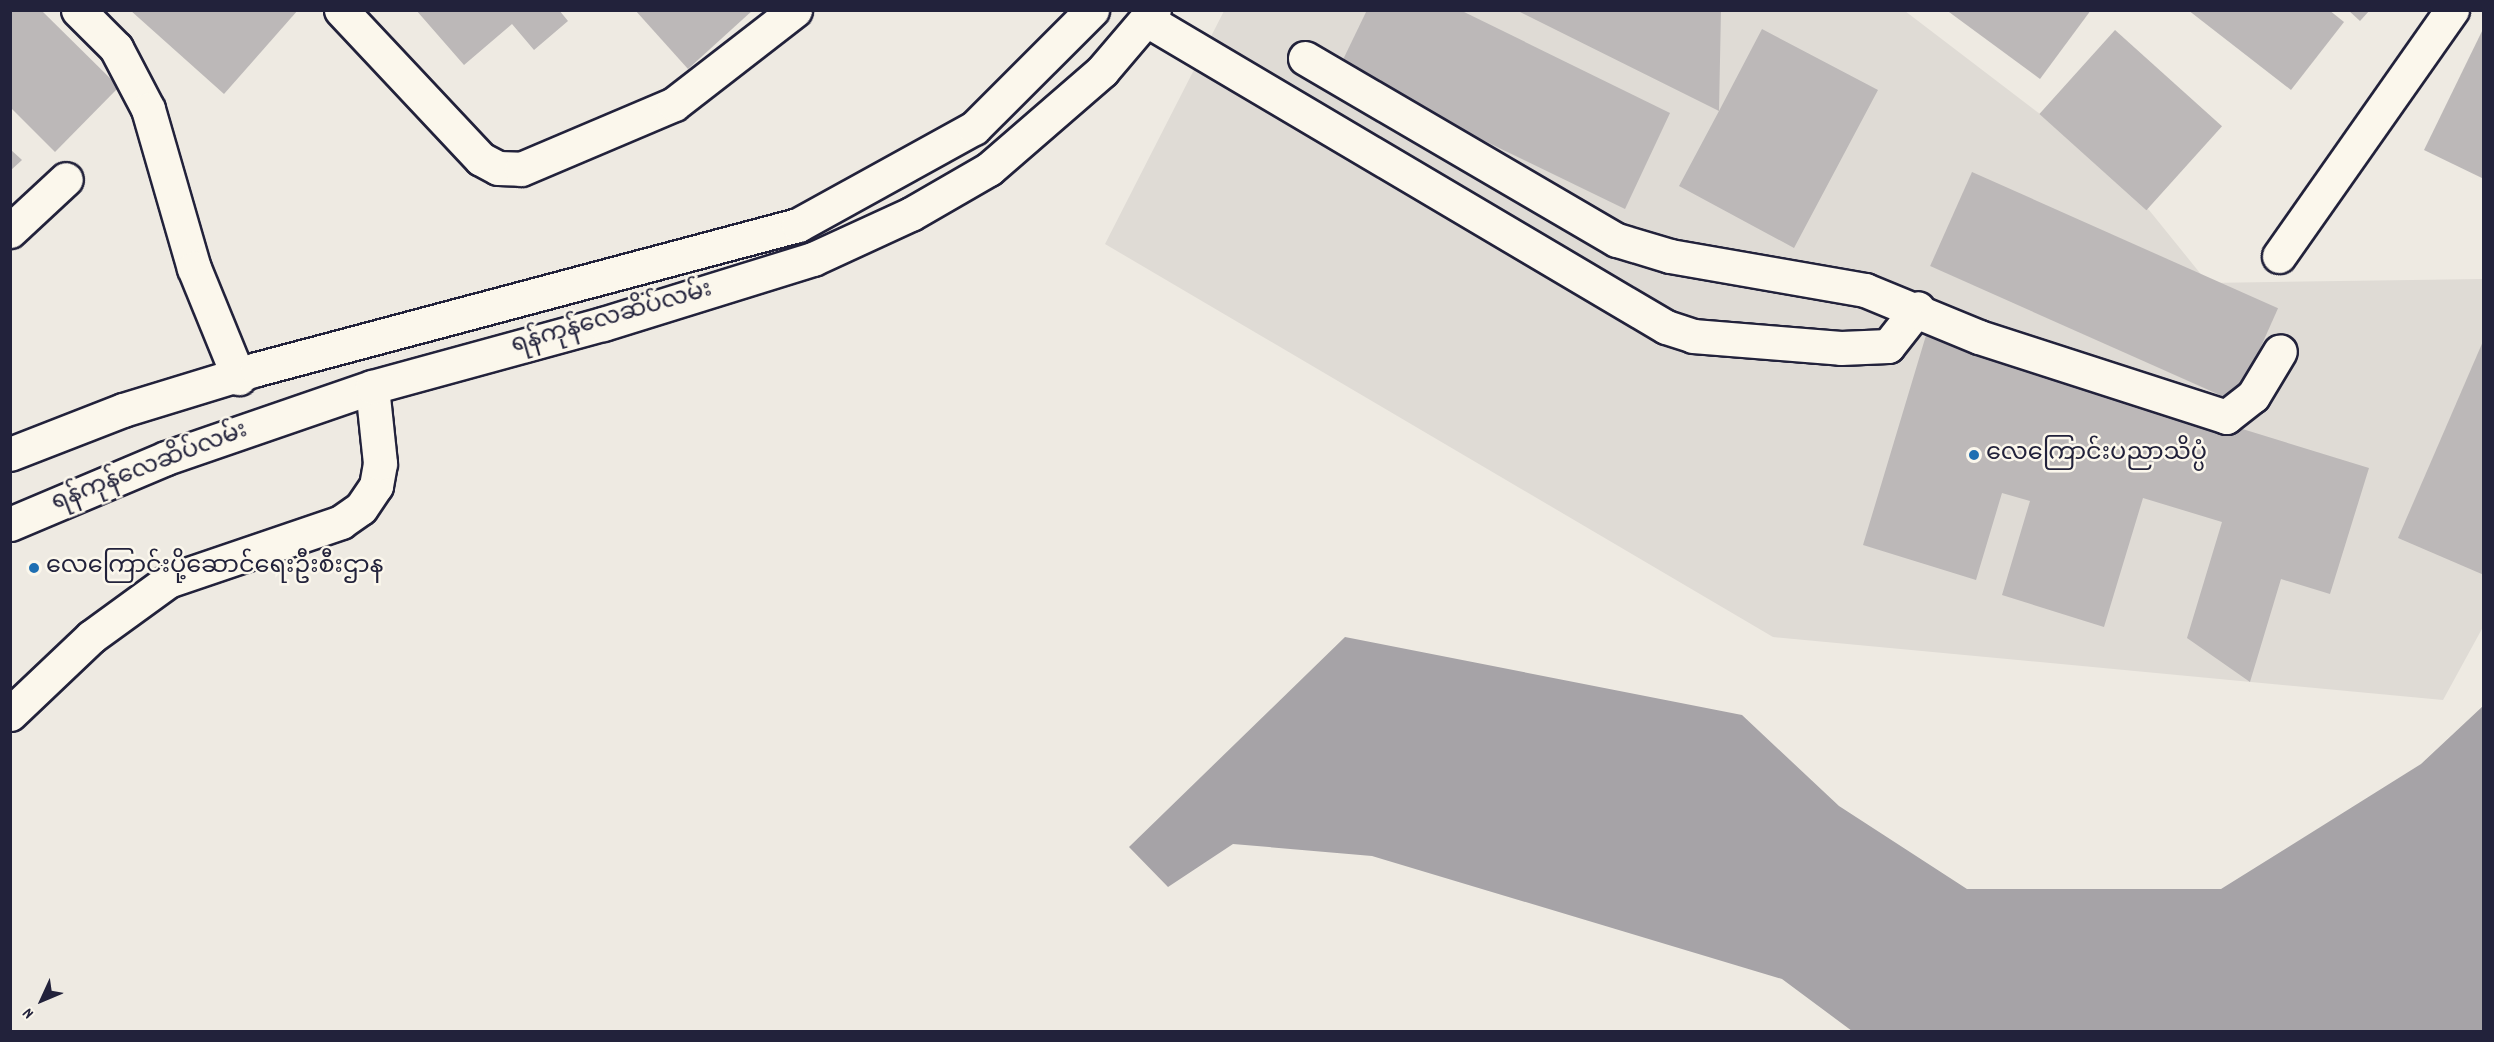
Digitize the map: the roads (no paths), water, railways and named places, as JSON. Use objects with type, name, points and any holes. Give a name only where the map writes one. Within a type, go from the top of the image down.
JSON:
[{"type":"main road","points":[[78,10],[116,48],[148,109],[194,268],[239,378]]},
{"type":"main road","points":[[341,10],[482,159],[498,168],[521,169],[674,104],[795,10]]},
{"type":"main road","name":"ရန်ကုန်လေဆိပ်လမ်း","points":[[10,454],[123,410],[239,378],[268,366],[798,225],[974,128],[1092,10]]},
{"type":"main road","points":[[2279,256],[2452,10]]},
{"type":"main road","points":[[1150,15],[1666,327],[1693,336],[1841,348],[1888,346],[1918,308]]},
{"type":"main road","name":"ရန်ကုန်လေဆိပ်လမ်း","points":[[10,524],[166,458],[372,387],[603,324],[813,259],[911,214],[989,169],[1051,119],[1150,15]]},
{"type":"main road","points":[[1305,58],[1617,240],[1670,256],[1865,290],[1918,308],[1979,337],[2226,417],[2253,396],[2280,351]]},
{"type":"main road","points":[[1384,156],[1400,113]]},
{"type":"main road","points":[[10,231],[66,180]]},
{"type":"main road","points":[[1519,238],[1540,194]]},
{"type":"main road","points":[[10,714],[91,637],[168,581],[341,522],[361,508],[376,486],[380,463],[372,387]]},
{"type":"place","name":"လေကြောင်းပညာသိပ္ပံ","points":[[1974,455]]},
{"type":"place","name":"လေကြောင်းပို့ဆောင်ရေးဦးစီးဌာန","points":[[34,568]]}]
